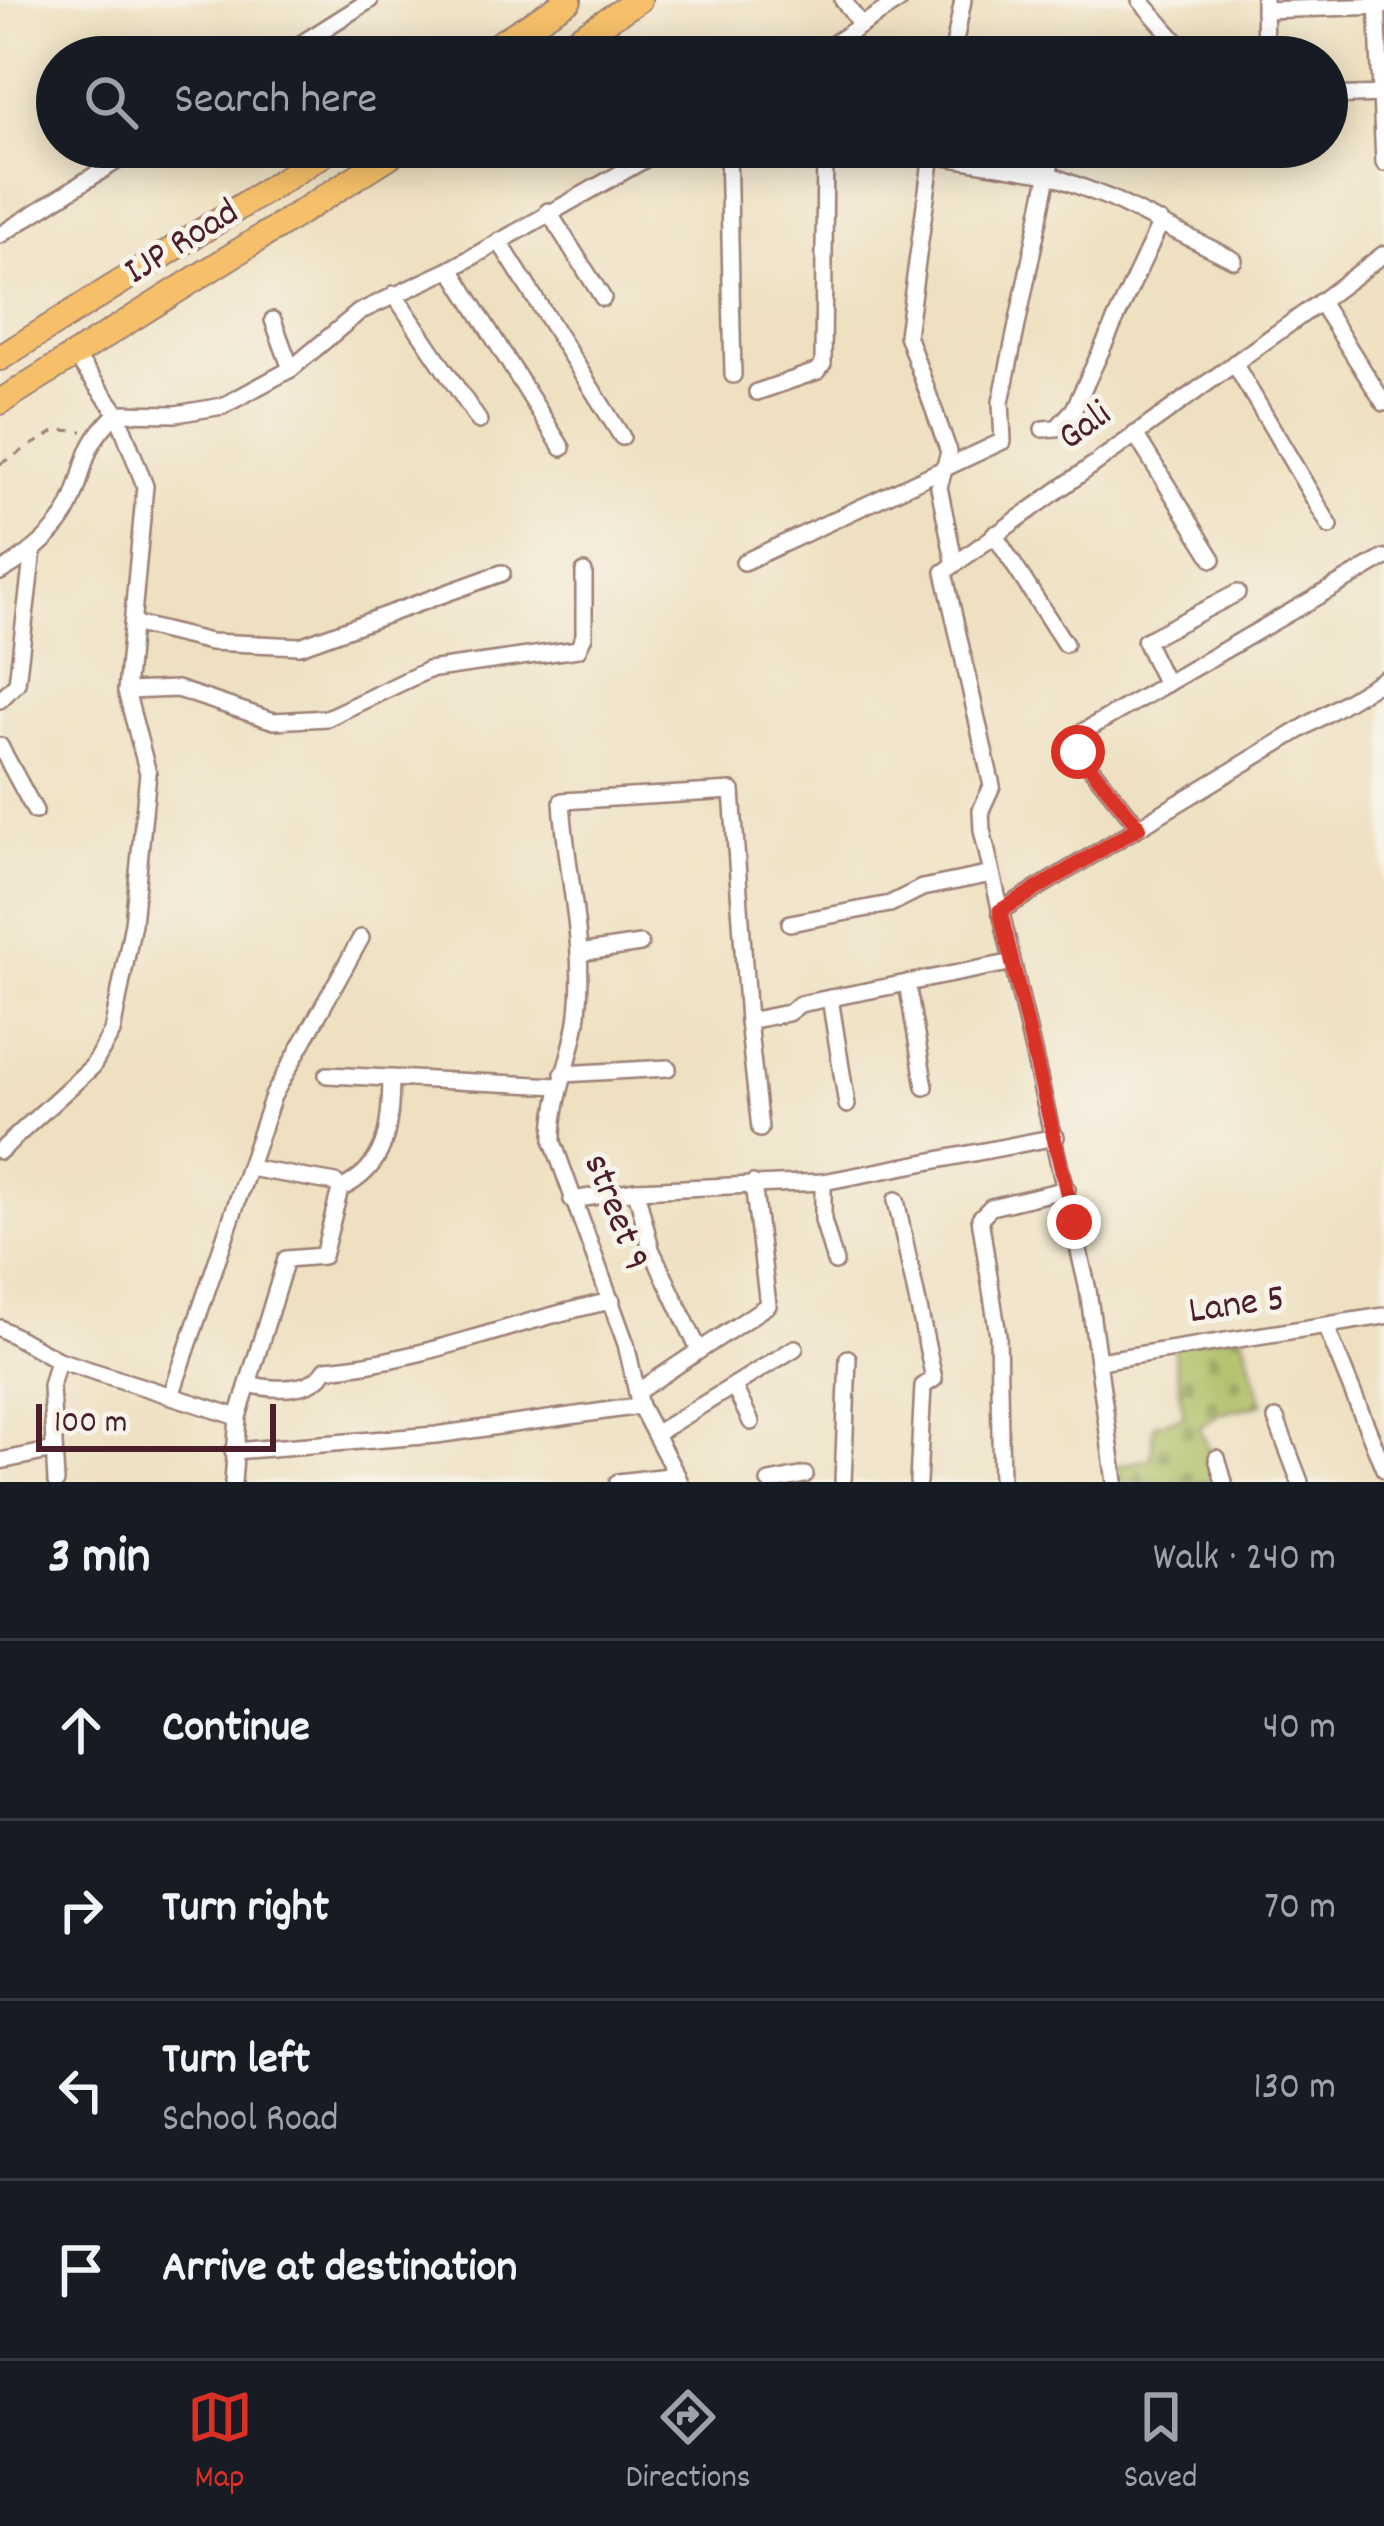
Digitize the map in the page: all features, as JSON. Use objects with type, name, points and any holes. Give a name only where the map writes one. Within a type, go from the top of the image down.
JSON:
[{"type":"highway","points":[[512,36],[569,0]]},
{"type":"highway","points":[[582,36],[639,0]]},
{"type":"highway","name":"IJP Road","points":[[0,358],[302,168]]},
{"type":"highway","name":"IJP Road","points":[[0,402],[371,168]]},
{"type":"street","points":[[313,36],[370,0]]},
{"type":"street","points":[[843,0],[861,26]]},
{"type":"street","points":[[847,36],[900,0]]},
{"type":"street","points":[[956,36],[963,0]]},
{"type":"street","points":[[1140,0],[1172,36]]},
{"type":"street","points":[[1265,36],[1264,5],[1379,4],[1384,163]]},
{"type":"street","points":[[1348,95],[1383,94]]},
{"type":"street","points":[[0,235],[106,168]]},
{"type":"street","points":[[0,572],[33,550],[70,506],[81,459],[97,432],[117,413],[176,415],[223,406],[291,369],[359,312],[451,269],[629,168]]},
{"type":"street","points":[[729,168],[734,375]]},
{"type":"street","points":[[757,392],[818,371],[823,364],[825,168]]},
{"type":"street","points":[[930,168],[907,335],[949,452],[940,471],[954,560],[944,577],[992,786],[982,810],[982,830],[1009,962],[1067,1189],[1099,1360],[1115,1482]]},
{"type":"street","points":[[1018,168],[1048,174],[1161,222],[1234,260]]},
{"type":"street","points":[[744,562],[1003,441],[1001,402],[1049,168]]},
{"type":"street","points":[[548,212],[603,298]]},
{"type":"street","points":[[1043,429],[1057,428],[1074,409],[1161,222]]},
{"type":"street","points":[[499,241],[622,436]]},
{"type":"street","name":"Gali","points":[[954,560],[1384,254]]},
{"type":"street","points":[[451,269],[562,448]]},
{"type":"street","points":[[394,294],[479,422]]},
{"type":"street","points":[[1320,302],[1384,403]]},
{"type":"street","points":[[273,320],[291,369]]},
{"type":"street","points":[[0,1151],[92,1067],[112,1032],[122,996],[148,773],[126,691],[136,624],[145,486],[117,413],[74,354]]},
{"type":"street","points":[[1234,363],[1330,526]]},
{"type":"street","points":[[1135,434],[1213,559]]},
{"type":"street","points":[[994,534],[1065,644]]},
{"type":"street","points":[[0,700],[17,683],[33,550]]},
{"type":"street","points":[[1139,827],[1076,742],[1079,734],[1384,557]]},
{"type":"street","points":[[126,691],[177,689],[274,722],[328,718],[428,670],[578,649],[584,636],[584,572]]},
{"type":"street","points":[[136,624],[210,642],[300,646],[502,573]]},
{"type":"street","points":[[1166,684],[1145,641],[1237,593]]},
{"type":"street","points":[[1000,911],[1384,679]]},
{"type":"street","points":[[0,746],[35,811]]},
{"type":"street","name":"street 9","points":[[678,1479],[639,1399],[612,1301],[553,1142],[578,1016],[579,953],[562,801],[732,791],[748,1021]]},
{"type":"street","points":[[790,923],[890,904],[922,888],[992,874]]},
{"type":"street","points":[[172,1394],[273,1096],[361,938]]},
{"type":"street","points":[[579,953],[640,944]]},
{"type":"street","points":[[760,1129],[748,1021],[830,998],[1009,962]]},
{"type":"street","points":[[908,982],[925,1087]]},
{"type":"street","points":[[830,998],[847,1105]]},
{"type":"street","points":[[327,1075],[562,1080],[668,1068]]},
{"type":"street","points":[[340,1189],[358,1181],[384,1149],[390,1127],[391,1079]]},
{"type":"street","points":[[572,1201],[636,1190],[823,1182],[1056,1137]]},
{"type":"street","points":[[248,1168],[336,1184],[340,1189]]},
{"type":"street","points":[[823,1182],[824,1220],[835,1262]]},
{"type":"street","points":[[233,1451],[436,1435],[639,1399],[770,1300],[753,1184]]},
{"type":"street","points":[[233,1482],[238,1418],[286,1259],[322,1256],[340,1189]]},
{"type":"street","points":[[1001,1482],[998,1335],[980,1218],[991,1207],[1067,1189]]},
{"type":"street","points":[[636,1190],[651,1249],[699,1350]]},
{"type":"street","points":[[896,1200],[934,1379],[922,1386],[918,1482]]},
{"type":"street","points":[[248,1384],[306,1385],[318,1382],[326,1370],[413,1358],[540,1315],[612,1301]]},
{"type":"street","name":"Lane 5","points":[[1099,1360],[1327,1329],[1384,1316]]},
{"type":"street","points":[[0,1328],[58,1360],[238,1418]]},
{"type":"street","points":[[1327,1329],[1384,1469]]},
{"type":"street","points":[[655,1434],[795,1348]]},
{"type":"street","points":[[843,1482],[848,1358]]},
{"type":"street","points":[[56,1482],[52,1386],[58,1360]]},
{"type":"street","points":[[734,1387],[751,1422]]},
{"type":"street","points":[[1276,1419],[1300,1482]]},
{"type":"street","points":[[0,1461],[54,1450]]},
{"type":"street","points":[[1217,1458],[1224,1482]]},
{"type":"street","points":[[769,1482],[805,1474]]},
{"type":"street","points":[[617,1482],[678,1479]]},
{"type":"path","points":[[0,464],[57,430],[97,432]]},
{"type":"green space","points":[[1242,1332],[1263,1404],[1218,1414],[1199,1428],[1225,1482],[1119,1482],[1116,1466],[1151,1459],[1154,1425],[1184,1416],[1173,1345]]},
{"type":"route","points":[[1074,1222],[1000,911],[1139,827],[1078,752]]}]
